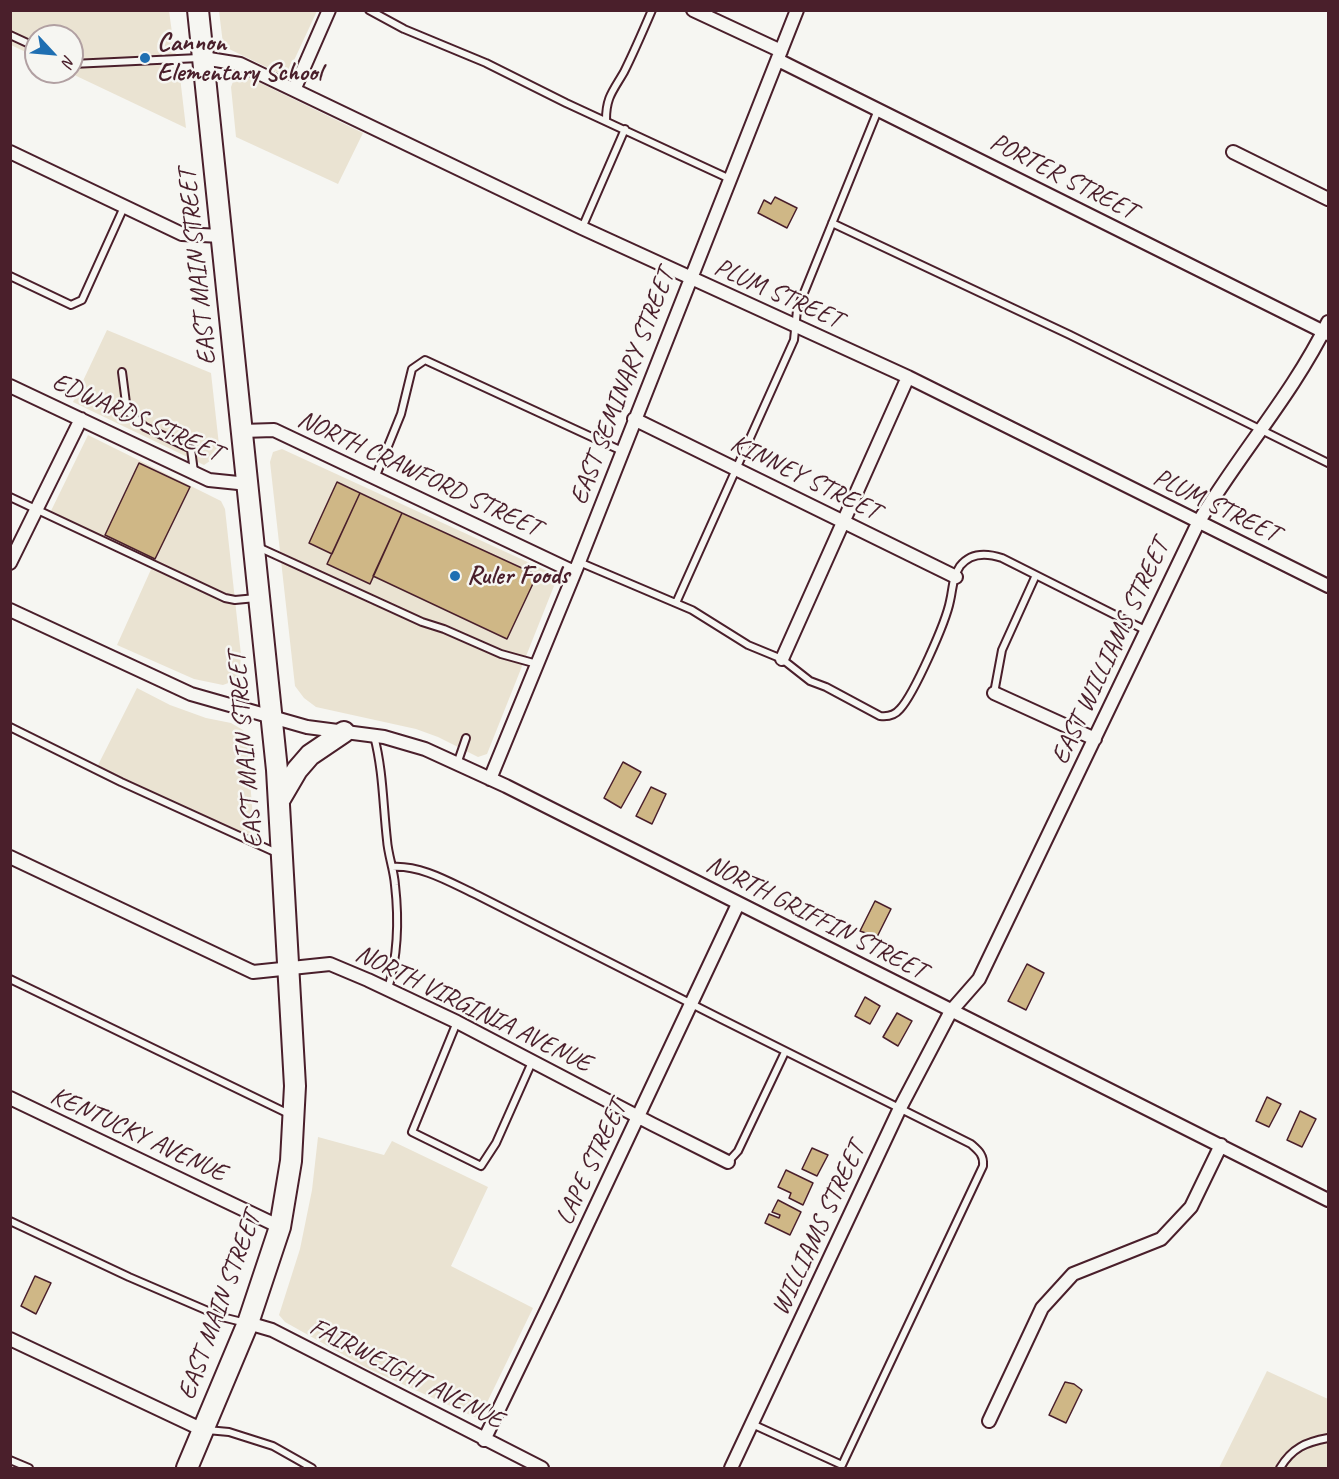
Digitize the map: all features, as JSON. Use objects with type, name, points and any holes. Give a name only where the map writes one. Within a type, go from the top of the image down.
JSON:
[{"type":"main road","name":"EAST MAIN STREET","points":[[187,1468],[248,1323],[280,1227],[291,1161],[295,1116],[280,799],[198,10]]},
{"type":"main road","points":[[280,799],[297,770],[310,755],[344,732]]},
{"type":"street","points":[[294,90],[329,10]]},
{"type":"street","name":"PORTER STREET","points":[[693,10],[879,110],[1327,329]]},
{"type":"street","name":"EAST SEMINARY STREET","points":[[490,779],[577,567],[797,10]]},
{"type":"street","name":"PLUM STREET","points":[[203,58],[240,64],[582,228],[908,377],[1198,523],[1329,586]]},
{"type":"street","points":[[10,152],[182,234],[222,236]]},
{"type":"street","points":[[1233,152],[1329,199]]},
{"type":"street","name":"EAST WILLIAMS STREET","points":[[951,1011],[979,979],[1198,523],[1214,496],[1296,379],[1327,329]]},
{"type":"street","points":[[782,659],[908,377]]},
{"type":"street","name":"EDWARDS STREET","points":[[10,386],[209,480],[248,484]]},
{"type":"street","points":[[10,563],[81,419]]},
{"type":"street","name":"KINNEY STREET","points":[[634,419],[956,577]]},
{"type":"street","name":"NORTH CRAWFORD STREET","points":[[242,431],[274,430],[375,478],[577,567]]},
{"type":"street","name":"NORTH GRIFFIN STREET","points":[[10,610],[191,693],[307,727],[374,736],[425,750],[457,764],[1329,1200]]},
{"type":"street","points":[[994,693],[1095,739]]},
{"type":"street","name":"NORTH VIRGINIA AVENUE","points":[[10,857],[253,972],[330,964],[457,1022],[728,1162]]},
{"type":"street","name":"LAPE STREET","points":[[484,1440],[738,904]]},
{"type":"street","name":"WILLIAMS STREET","points":[[730,1468],[900,1108],[951,1011]]},
{"type":"street","name":"KENTUCKY AVENUE","points":[[10,1098],[280,1227]]},
{"type":"street","points":[[989,1421],[1042,1308],[1073,1274],[1161,1239],[1191,1208],[1221,1145]]},
{"type":"street","name":"FAIRWEIGHT AVENUE","points":[[248,1323],[272,1330],[542,1468]]},
{"type":"street","points":[[10,1339],[203,1430]]},
{"type":"lane","points":[[369,10],[404,29],[486,63],[566,103],[731,179]]},
{"type":"lane","points":[[606,120],[606,104],[612,89],[622,74],[652,10]]},
{"type":"lane","points":[[10,35],[24,41]]},
{"type":"lane","points":[[84,63],[203,58]]},
{"type":"lane","points":[[676,603],[794,340],[797,310],[879,110]]},
{"type":"lane","points":[[582,228],[625,129]]},
{"type":"lane","points":[[10,276],[71,305],[82,300],[124,207]]},
{"type":"lane","points":[[832,223],[1070,335],[1329,463]]},
{"type":"lane","points":[[375,478],[401,414],[412,369],[425,360],[622,451]]},
{"type":"lane","points":[[122,372],[127,411],[145,427],[191,449],[194,473]]},
{"type":"lane","points":[[10,497],[225,598],[235,600],[259,598]]},
{"type":"lane","points":[[254,545],[422,621],[501,654],[537,664]]},
{"type":"lane","points":[[577,567],[692,610],[748,645],[782,659],[810,681],[887,717],[895,714],[911,693],[935,641],[950,601],[951,587],[961,566],[979,554],[1002,558],[1145,630]]},
{"type":"lane","points":[[994,693],[1002,650],[1036,575]]},
{"type":"lane","points":[[10,727],[121,782],[282,855]]},
{"type":"lane","points":[[374,736],[379,754],[387,843],[395,884],[397,937],[395,964],[388,990]]},
{"type":"lane","points":[[457,764],[466,738]]},
{"type":"lane","points":[[392,867],[405,866],[430,874],[477,895],[970,1144],[984,1158],[983,1166],[842,1465],[752,1424]]},
{"type":"lane","points":[[10,979],[295,1116]]},
{"type":"lane","points":[[457,1022],[412,1132],[481,1166],[496,1143],[532,1062]]},
{"type":"lane","points":[[728,1162],[738,1151],[785,1052]]},
{"type":"lane","points":[[10,1221],[222,1317],[248,1323]]},
{"type":"lane","points":[[203,1430],[229,1432],[273,1446],[312,1468]]},
{"type":"lane","points":[[1280,1468],[1287,1456],[1301,1446],[1329,1438]]},
{"type":"lane","points":[[10,1460],[29,1468]]},
{"type":"shaded area","points":[[219,10],[317,11],[290,69],[281,74],[223,44]]},
{"type":"shaded area","points":[[11,11],[169,11],[186,128],[84,80],[84,24],[24,24],[24,51],[11,45]]},
{"type":"shaded area","points":[[246,76],[363,133],[338,184],[236,137],[231,87],[234,79]]},
{"type":"shaded area","points":[[107,330],[211,373],[220,454],[204,465],[73,402]]},
{"type":"shaded area","points":[[88,435],[221,501],[225,509],[241,655],[239,679],[223,685],[194,679],[117,645],[153,565],[49,515]]},
{"type":"shaded area","points":[[282,449],[558,576],[487,754],[478,757],[416,729],[316,707],[304,698],[295,686],[270,462],[273,452]]},
{"type":"shaded area","points":[[137,688],[170,705],[206,718],[231,723],[243,730],[247,743],[255,843],[96,769]]},
{"type":"shaded area","points":[[318,1137],[384,1155],[392,1141],[488,1187],[451,1266],[533,1308],[479,1419],[367,1368],[285,1322],[279,1315],[300,1249],[312,1190]]},
{"type":"shaded area","points":[[1267,1371],[1328,1399],[1328,1468],[1219,1468]]},
{"type":"building","points":[[775,197],[797,208],[787,228],[758,213],[764,200],[771,204]]},
{"type":"building","points":[[139,463],[190,487],[155,559],[105,535]]},
{"type":"building","points":[[337,482],[360,493],[332,554],[309,543]]},
{"type":"building","points":[[360,493],[402,513],[370,584],[327,564]]},
{"type":"building","name":"Ruler Foods","points":[[402,513],[537,575],[507,639],[373,576]]},
{"type":"building","points":[[623,762],[641,772],[621,808],[604,798]]},
{"type":"building","points":[[651,787],[666,794],[652,824],[636,816]]},
{"type":"building","points":[[875,901],[891,909],[877,937],[860,931]]},
{"type":"building","points":[[1027,964],[1044,973],[1026,1010],[1008,1001]]},
{"type":"building","points":[[865,997],[880,1006],[870,1024],[855,1016]]},
{"type":"building","points":[[897,1013],[912,1021],[898,1046],[883,1037]]},
{"type":"building","points":[[1267,1097],[1281,1104],[1269,1127],[1256,1121]]},
{"type":"building","points":[[1300,1111],[1316,1119],[1302,1147],[1287,1140]]},
{"type":"building","points":[[812,1148],[828,1155],[817,1176],[802,1169]]},
{"type":"building","points":[[786,1170],[813,1183],[803,1205],[789,1198],[791,1193],[778,1187]]},
{"type":"building","points":[[778,1200],[801,1212],[790,1235],[765,1223],[769,1214],[779,1218],[780,1215],[772,1212]]},
{"type":"building","points":[[35,1276],[51,1283],[36,1314],[21,1306]]},
{"type":"building","points":[[1065,1382],[1074,1384],[1082,1390],[1066,1423],[1049,1415]]},
{"type":"place","name":"Cannon Elementary School","points":[[145,58]]},
{"type":"place","name":"Ruler Foods","points":[[455,576]]}]
